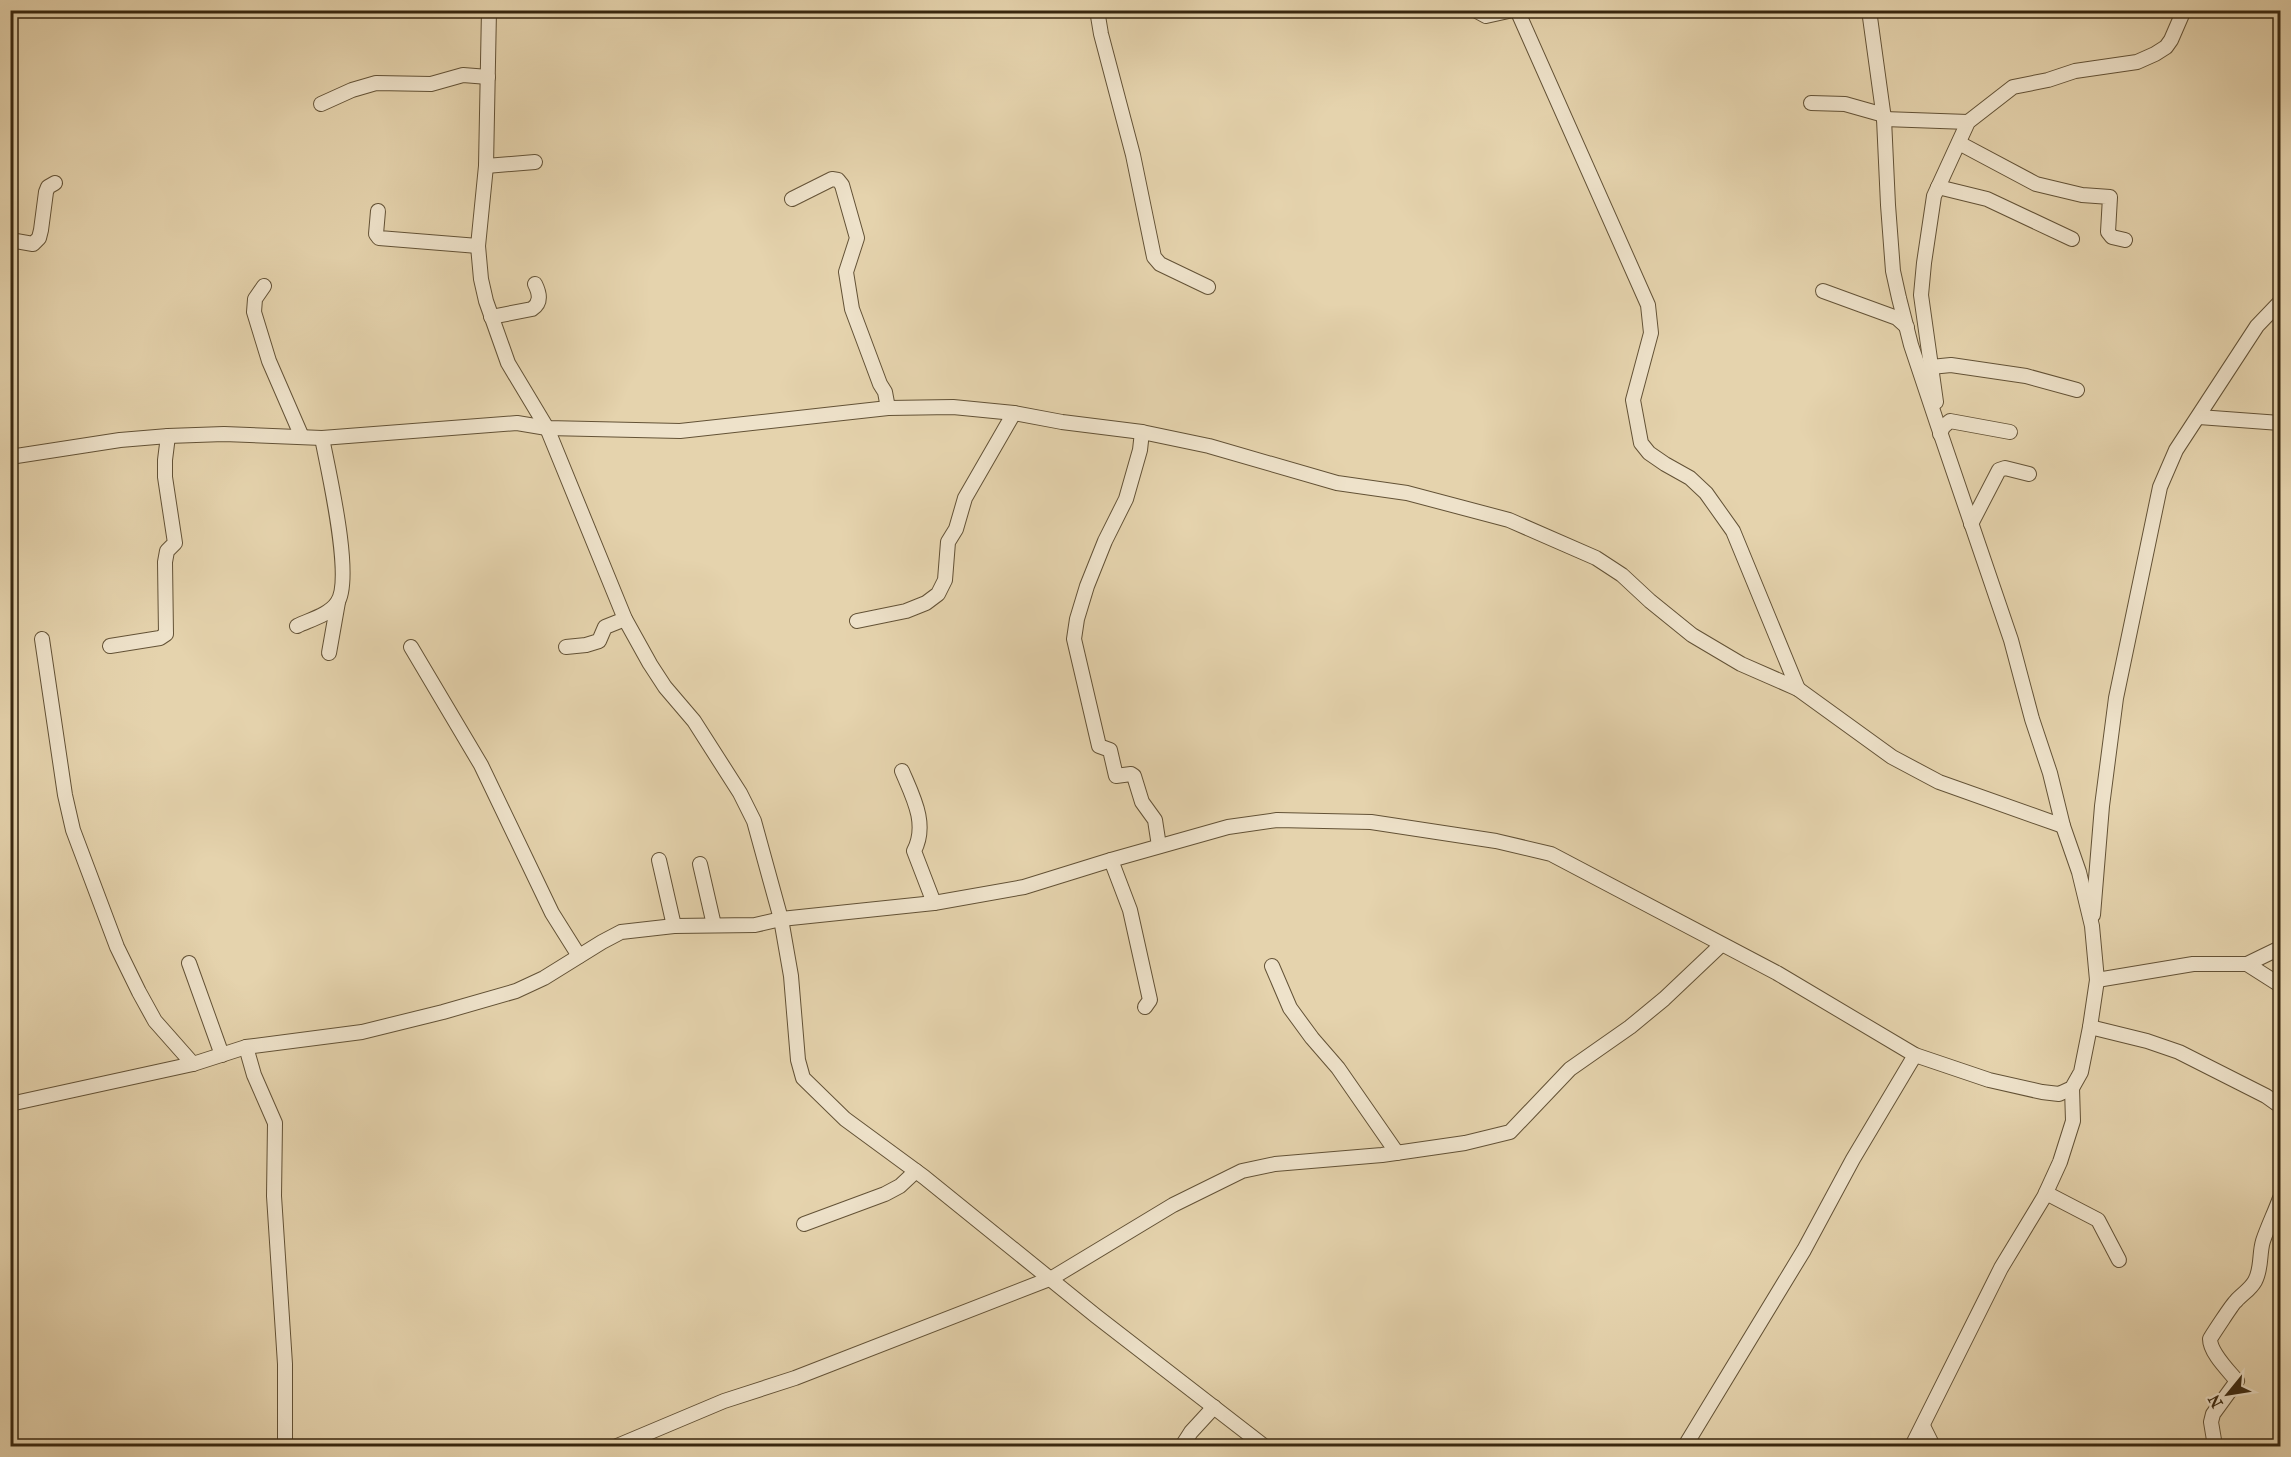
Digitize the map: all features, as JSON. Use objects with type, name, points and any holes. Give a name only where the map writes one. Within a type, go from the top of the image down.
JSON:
[{"type":"street","points":[[489,10],[486,166],[478,246],[481,279],[491,317],[508,363],[547,428],[625,619],[664,687],[694,722],[740,793],[754,821],[782,919],[791,976],[798,1060],[802,1078],[845,1119],[916,1171],[1052,1278],[1096,1316],[1264,1446]]},
{"type":"street","points":[[1097,10],[1101,34],[1133,155],[1154,257],[1160,264],[1208,287]]},
{"type":"street","points":[[1475,10],[1486,16],[1515,10],[1630,260],[1647,305],[1651,333],[1633,400],[1641,443],[1649,453],[1690,478],[1706,493],[1733,531],[1798,690]]},
{"type":"street","points":[[1869,10],[1884,117],[1893,272],[1907,327],[1939,428],[2012,640],[2032,719],[2050,773],[2062,826],[2079,872],[2092,926],[2097,980],[2081,1072],[2072,1088],[2073,1121],[2069,1138],[2046,1193],[2001,1268],[1912,1446]]},
{"type":"street","points":[[1939,428],[1921,295],[1934,196],[1968,122],[2013,87],[2048,80],[2075,71],[2137,62],[2155,54],[2166,47],[2171,40],[2184,10]]},
{"type":"street","points":[[321,104],[352,90],[376,83],[431,84],[463,75],[488,77]]},
{"type":"street","points":[[1811,103],[1845,104],[1884,117],[1968,122]]},
{"type":"street","points":[[1959,143],[2036,184],[2082,195],[2110,197],[2108,232],[2112,237],[2125,240]]},
{"type":"street","points":[[486,166],[535,162]]},
{"type":"street","points":[[792,199],[832,179],[838,180],[842,185],[857,238],[846,272],[852,309],[885,392],[888,408]]},
{"type":"street","points":[[10,245],[16,241],[33,244],[39,238],[46,192],[48,187],[55,183]]},
{"type":"street","points":[[1938,187],[1988,199],[2072,239]]},
{"type":"street","points":[[378,211],[376,234],[380,238],[478,246]]},
{"type":"street","points":[[491,317],[532,309],[538,300],[539,292],[536,284]]},
{"type":"street","points":[[264,286],[255,299],[254,312],[269,361],[302,437]]},
{"type":"street","points":[[1823,291],[1897,318],[1907,327]]},
{"type":"street","points":[[2092,926],[2102,806],[2116,698],[2160,487],[2176,450],[2257,326],[2280,304]]},
{"type":"street","points":[[1931,367],[1951,365],[2026,376],[2077,390]]},
{"type":"street","points":[[10,457],[120,440],[168,436],[224,434],[322,438],[517,423],[547,428],[680,431],[888,408],[953,407],[1014,413],[1062,422],[1142,432],[1209,446],[1337,483],[1407,493],[1509,520],[1596,558],[1622,575],[1692,635],[1741,664],[1798,690],[1892,757],[1939,782],[2062,826]]},
{"type":"street","points":[[857,621],[906,611],[926,603],[938,594],[945,580],[948,542],[957,529],[965,498],[1014,413]]},
{"type":"street","points":[[2199,417],[2280,423]]},
{"type":"street","points":[[1939,428],[1950,421],[2010,432]]},
{"type":"street","points":[[1142,432],[1126,499],[1086,586],[1074,639],[1099,746],[1110,750],[1116,776],[1131,774],[1134,776],[1142,802],[1155,820],[1159,846]]},
{"type":"street","points":[[110,646],[160,638],[166,634],[165,562],[167,551],[175,543],[165,477],[168,436]]},
{"type":"street","points":[[322,438],[342,550],[342,591],[329,653]]},
{"type":"street","points":[[1971,524],[1999,470],[2005,468],[2029,474]]},
{"type":"street","points":[[297,626],[331,610],[338,602]]},
{"type":"street","points":[[566,647],[586,645],[599,640],[603,628],[625,619]]},
{"type":"street","points":[[42,639],[65,795],[73,830],[117,947],[138,992],[155,1021],[193,1064]]},
{"type":"street","points":[[411,647],[481,765],[552,913],[579,956]]},
{"type":"street","points":[[902,771],[920,820],[919,840],[914,851],[934,903]]},
{"type":"street","points":[[10,1104],[193,1064],[246,1047],[362,1032],[433,1015],[516,991],[544,978],[621,932],[674,926],[755,925],[782,919],[934,903],[1024,887],[1228,827],[1277,820],[1371,822],[1496,841],[1551,854],[1778,973],[1915,1055],[1989,1080],[2042,1092],[2059,1094],[2072,1088]]},
{"type":"street","points":[[659,860],[674,926]]},
{"type":"street","points":[[1111,860],[1130,910],[1146,975],[1150,1000],[1145,1007]]},
{"type":"street","points":[[700,864],[714,925]]},
{"type":"street","points":[[617,1446],[724,1401],[795,1378],[1052,1278],[1173,1205],[1242,1171],[1275,1164],[1396,1153],[1465,1143],[1510,1132],[1570,1069],[1630,1027],[1664,999],[1721,945]]},
{"type":"street","points":[[2097,980],[2193,964],[2247,964],[2280,948]]},
{"type":"street","points":[[189,963],[222,1055]]},
{"type":"street","points":[[2247,964],[2280,985]]},
{"type":"street","points":[[1272,966],[1290,1008],[1338,1068],[1396,1153]]},
{"type":"street","points":[[2090,1027],[2147,1041],[2179,1053],[2266,1096],[2280,1106]]},
{"type":"street","points":[[246,1047],[254,1075],[275,1123],[274,1196],[285,1354],[285,1446]]},
{"type":"street","points":[[1685,1446],[1804,1250],[1853,1158],[1915,1055]]},
{"type":"street","points":[[804,1224],[885,1194],[900,1186],[916,1171]]},
{"type":"street","points":[[2046,1193],[2098,1220],[2119,1260]]},
{"type":"street","points":[[2216,1446],[2211,1422],[2213,1414],[2237,1382],[2210,1341],[2212,1334],[2228,1315],[2233,1303],[2255,1282],[2259,1272],[2263,1240],[2280,1198]]},
{"type":"street","points":[[1182,1446],[1191,1432],[1214,1407]]},
{"type":"street","points":[[1923,1426],[1934,1446]]}]
